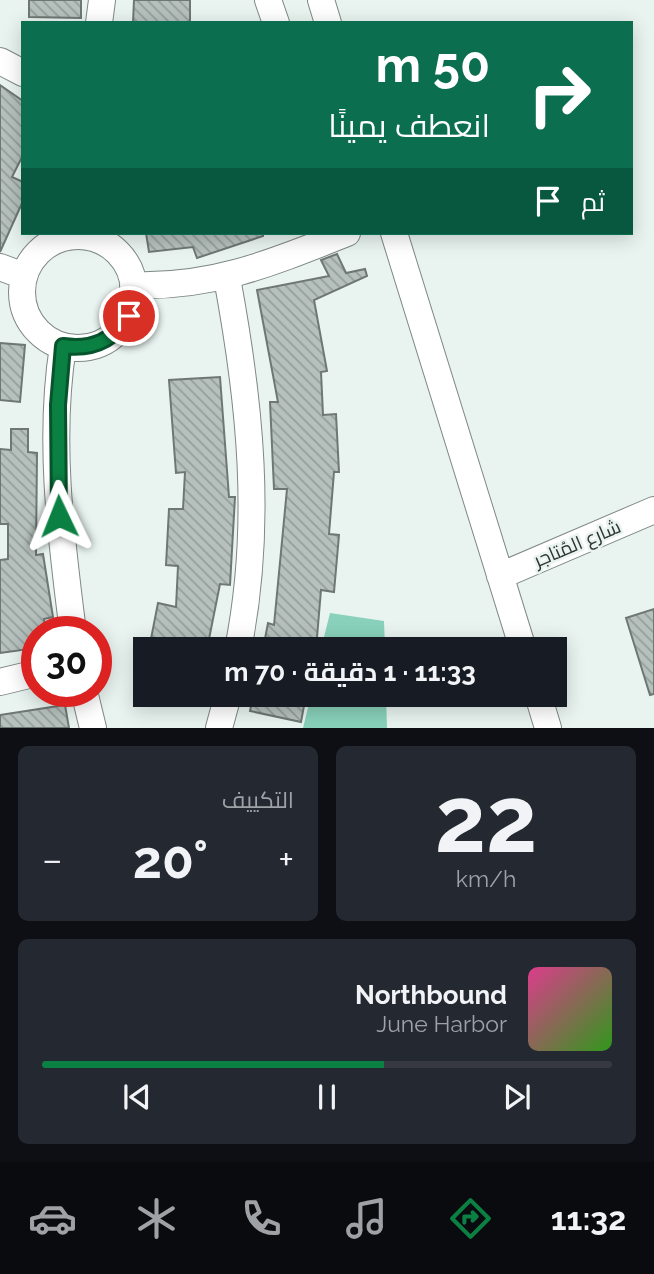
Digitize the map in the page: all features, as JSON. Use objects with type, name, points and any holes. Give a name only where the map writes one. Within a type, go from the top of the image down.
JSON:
[{"type":"street","points":[[99,21],[102,0]]},
{"type":"street","points":[[268,0],[275,21]]},
{"type":"street","points":[[321,0],[327,21]]},
{"type":"street","points":[[0,61],[21,72]]},
{"type":"street","points":[[75,235],[50,243],[12,272],[29,319],[49,341],[63,346],[94,346],[120,329],[133,300],[133,285],[120,256],[93,238],[82,235]]},
{"type":"street","points":[[133,285],[182,285],[227,278],[342,235]]},
{"type":"street","points":[[395,235],[519,637]]},
{"type":"street","points":[[227,278],[242,362],[252,456],[251,551],[240,637]]},
{"type":"street","points":[[63,346],[58,383],[58,489],[71,616]]},
{"type":"street","name":"شارع المُتاجر","points":[[500,576],[654,510]]},
{"type":"street","points":[[0,682],[21,677]]},
{"type":"street","points":[[88,707],[93,728]]},
{"type":"street","points":[[219,728],[225,707]]},
{"type":"street","points":[[542,707],[548,728]]},
{"type":"green space","points":[[330,613],[384,621],[385,637],[324,637]]},
{"type":"green space","points":[[308,707],[386,707],[387,728],[303,728]]},
{"type":"building","points":[[29,0],[81,0],[81,18],[29,17]]},
{"type":"building","points":[[134,0],[190,0],[190,21],[133,21]]},
{"type":"building","points":[[0,85],[21,100],[21,159],[12,177],[21,181],[21,205],[0,252]]},
{"type":"building","points":[[146,235],[263,235],[197,258],[193,247],[149,252]]},
{"type":"building","points":[[337,254],[346,273],[365,269],[367,276],[314,300],[327,371],[321,372],[323,415],[336,414],[339,472],[334,472],[329,534],[339,535],[334,592],[321,590],[317,637],[265,637],[268,623],[274,625],[287,489],[274,489],[270,402],[278,402],[257,290],[329,276],[321,260]]},
{"type":"building","points":[[0,343],[25,345],[20,402],[0,400]]},
{"type":"building","points":[[220,377],[229,497],[235,497],[230,585],[220,584],[209,637],[151,637],[158,603],[176,607],[178,566],[166,565],[169,509],[183,509],[185,472],[176,473],[169,380]]},
{"type":"building","points":[[11,429],[28,429],[28,452],[37,453],[36,555],[43,554],[53,616],[21,616],[21,650],[0,653],[0,560],[8,559],[8,524],[0,524],[0,449],[11,450]]},
{"type":"building","points":[[654,609],[654,694],[650,695],[626,618]]},
{"type":"building","points":[[65,707],[69,728],[0,728],[0,715]]},
{"type":"building","points":[[251,707],[304,707],[301,722],[250,711]]},
{"type":"route","points":[[59,516],[58,383],[63,346],[94,346],[120,329],[129,316]]}]
